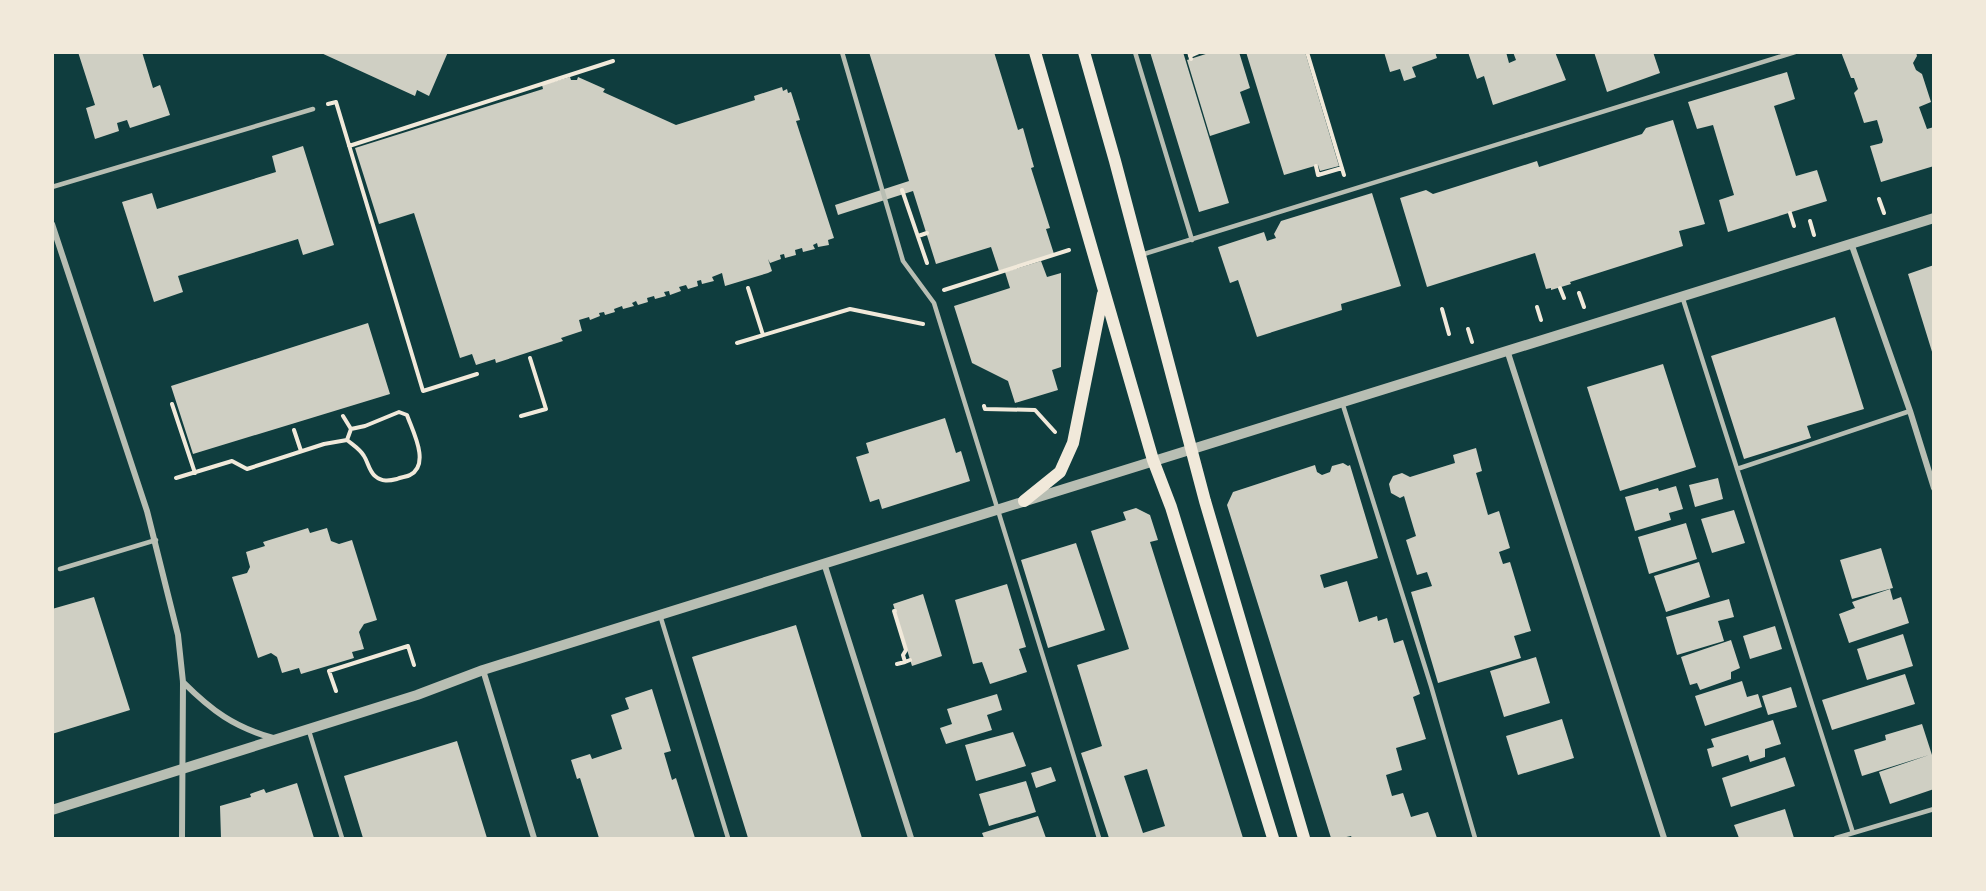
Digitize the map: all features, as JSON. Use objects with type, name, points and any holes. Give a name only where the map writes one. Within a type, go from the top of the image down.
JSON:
[{"type":"main road","points":[[1035,52],[1153,460],[1171,507],[1274,838]]},
{"type":"main road","points":[[1084,52],[1205,501],[1304,838]]},
{"type":"main road","points":[[1024,501],[1060,472],[1073,443],[1104,290]]},
{"type":"street","points":[[52,810],[417,695],[483,670],[1934,218]]},
{"type":"street","points":[[52,224],[156,540],[178,635],[183,682],[182,838]]},
{"type":"street","points":[[1851,243],[1910,411],[1934,488]]},
{"type":"street","points":[[1507,350],[1664,838]]},
{"type":"street","points":[[824,563],[911,838]]},
{"type":"street","points":[[483,670],[534,838]]},
{"type":"street","points":[[183,682],[204,703],[226,720],[250,732],[276,740]]},
{"type":"lane","points":[[842,52],[903,261],[934,303],[1099,838]]},
{"type":"lane","points":[[1135,52],[1192,240]]},
{"type":"lane","points":[[1139,256],[1795,52]]},
{"type":"lane","points":[[52,187],[313,109]]},
{"type":"lane","points":[[1682,296],[1853,833]]},
{"type":"lane","points":[[1342,402],[1431,686],[1475,838]]},
{"type":"lane","points":[[1737,469],[1910,411]]},
{"type":"lane","points":[[60,569],[156,540]]},
{"type":"lane","points":[[660,615],[728,838]]},
{"type":"lane","points":[[309,728],[342,838]]},
{"type":"lane","points":[[1836,838],[1934,809]]},
{"type":"path","points":[[1190,56],[1199,52]]},
{"type":"path","points":[[1307,52],[1349,191]]},
{"type":"path","points":[[349,146],[613,61]]},
{"type":"path","points":[[313,109],[336,102],[423,391],[477,374]]},
{"type":"path","points":[[1316,166],[1318,175],[1342,168]]},
{"type":"path","points":[[902,190],[928,267]]},
{"type":"path","points":[[1790,213],[1794,226]]},
{"type":"path","points":[[918,236],[927,233]]},
{"type":"path","points":[[939,291],[1069,250]]},
{"type":"path","points":[[748,288],[763,335]]},
{"type":"path","points":[[1560,288],[1564,298]]},
{"type":"path","points":[[737,343],[850,309],[925,324]]},
{"type":"path","points":[[1442,309],[1449,334]]},
{"type":"path","points":[[521,416],[546,409],[530,358]]},
{"type":"path","points":[[981,398],[985,408],[1035,410],[1056,433]]},
{"type":"path","points":[[172,404],[195,472]]},
{"type":"path","points":[[347,440],[365,456],[371,472],[382,480],[390,481],[411,475],[419,463],[420,457],[415,438],[404,412],[351,429]]},
{"type":"path","points":[[343,416],[351,429]]},
{"type":"path","points":[[347,440],[351,429]]},
{"type":"path","points":[[294,430],[301,451]]},
{"type":"path","points":[[176,478],[232,461],[247,469],[324,444],[347,440]]},
{"type":"path","points":[[895,611],[906,650],[903,655],[908,661],[897,664]]},
{"type":"path","points":[[336,691],[329,671],[408,646],[414,665]]},
{"type":"building","points":[[78,52],[142,52],[153,88],[160,85],[170,115],[130,128],[127,120],[117,123],[119,131],[95,139],[86,108],[95,105]]},
{"type":"building","points":[[319,52],[448,52],[429,96],[417,90],[415,96]]},
{"type":"building","points":[[869,52],[994,52],[1018,130],[1023,128],[1034,167],[1031,168],[1050,228],[1046,229],[1054,254],[999,271],[991,247],[936,264],[913,191],[838,215],[835,205],[909,181]]},
{"type":"building","points":[[1150,52],[1183,52],[1229,203],[1199,212]]},
{"type":"building","points":[[1212,52],[1239,52],[1250,88],[1240,92],[1250,123],[1210,136],[1187,60]]},
{"type":"building","points":[[1246,52],[1305,52],[1339,166],[1320,171],[1318,165],[1284,175]]},
{"type":"building","points":[[1384,52],[1435,52],[1437,58],[1412,67],[1416,77],[1404,81],[1400,69],[1390,72]]},
{"type":"building","points":[[1468,52],[1506,52],[1509,63],[1516,60],[1513,52],[1555,52],[1566,80],[1493,105],[1484,76],[1477,79]]},
{"type":"building","points":[[1594,52],[1653,52],[1660,73],[1607,92]]},
{"type":"building","points":[[1841,52],[1916,52],[1917,56],[1913,63],[1916,70],[1922,74],[1931,102],[1919,107],[1927,129],[1934,127],[1934,166],[1881,182],[1870,146],[1882,143],[1883,140],[1877,120],[1864,123],[1854,93],[1858,89]]},
{"type":"building","points":[[1787,72],[1795,99],[1774,106],[1796,176],[1817,170],[1827,201],[1728,232],[1719,200],[1734,195],[1713,125],[1697,129],[1688,102]]},
{"type":"building","points":[[570,77],[571,80],[577,80],[578,77],[605,89],[603,92],[676,125],[755,100],[754,96],[782,87],[783,91],[787,89],[788,93],[791,92],[800,120],[796,121],[834,238],[828,240],[829,245],[818,247],[817,243],[813,245],[815,249],[803,252],[802,248],[795,250],[796,255],[785,258],[784,254],[780,255],[781,259],[770,263],[768,259],[772,271],[768,273],[725,286],[722,273],[712,277],[714,281],[702,284],[701,280],[697,281],[698,286],[688,289],[686,285],[679,287],[681,291],[670,295],[669,291],[664,292],[666,296],[655,299],[654,296],[647,298],[648,302],[638,305],[636,301],[632,303],[634,306],[623,309],[622,306],[614,309],[615,312],[605,315],[604,312],[599,313],[600,316],[590,320],[589,317],[579,320],[582,331],[561,338],[563,341],[496,363],[495,359],[476,365],[472,354],[460,358],[414,213],[379,224],[355,148],[543,89],[542,85]]},
{"type":"building","points":[[1673,120],[1705,224],[1679,231],[1683,246],[1551,290],[1551,288],[1546,289],[1535,253],[1427,287],[1400,198],[1426,190],[1433,194],[1537,161],[1539,167],[1642,134],[1646,128]]},
{"type":"building","points":[[303,146],[334,245],[303,255],[298,239],[178,276],[183,292],[154,302],[122,202],[152,193],[157,209],[276,172],[272,156]]},
{"type":"building","points":[[1372,193],[1401,286],[1341,304],[1342,310],[1257,337],[1238,280],[1230,283],[1218,247],[1264,232],[1267,241],[1276,238],[1274,234],[1281,221]]},
{"type":"building","points":[[1041,261],[1047,277],[1061,273],[1061,367],[1052,370],[1058,390],[1015,403],[1008,381],[972,363],[954,306],[1010,288],[1005,272]]},
{"type":"building","points":[[1934,265],[1934,355],[1933,355],[1908,274]]},
{"type":"building","points":[[1835,317],[1864,409],[1807,426],[1811,438],[1744,459],[1711,356]]},
{"type":"building","points":[[368,323],[390,394],[193,454],[171,386]]},
{"type":"building","points":[[1663,364],[1696,467],[1620,491],[1587,387]]},
{"type":"building","points":[[945,418],[956,453],[961,451],[970,481],[882,509],[879,499],[870,502],[856,457],[869,453],[866,443]]},
{"type":"building","points":[[1476,448],[1482,471],[1476,473],[1488,515],[1499,511],[1510,548],[1499,552],[1503,564],[1510,562],[1531,631],[1514,636],[1521,658],[1438,683],[1411,592],[1432,586],[1427,572],[1417,575],[1406,540],[1416,536],[1404,496],[1400,498],[1391,493],[1389,484],[1393,476],[1402,473],[1410,477],[1455,463],[1453,455]]},
{"type":"building","points":[[1343,463],[1350,465],[1378,558],[1320,575],[1324,588],[1347,581],[1359,622],[1377,616],[1378,621],[1387,618],[1394,643],[1403,640],[1420,694],[1413,697],[1426,739],[1396,748],[1402,770],[1386,775],[1392,796],[1403,793],[1411,817],[1428,812],[1437,838],[1352,838],[1351,836],[1331,838],[1227,505],[1233,492],[1315,465],[1317,472],[1322,475],[1330,472],[1332,466]]},
{"type":"building","points":[[1718,478],[1723,499],[1695,507],[1689,485]]},
{"type":"building","points":[[1676,486],[1683,509],[1669,513],[1671,520],[1635,531],[1625,497],[1658,488],[1659,491]]},
{"type":"building","points":[[1136,508],[1150,515],[1158,540],[1150,542],[1243,838],[1109,838],[1081,753],[1102,746],[1077,665],[1129,649],[1091,531],[1126,520],[1123,512]],"holes":[[[1147,769],[1165,826],[1143,833],[1124,776]]]},
{"type":"building","points":[[1734,510],[1745,543],[1712,553],[1701,519]]},
{"type":"building","points":[[1686,523],[1697,559],[1649,574],[1638,537]]},
{"type":"building","points":[[308,528],[310,533],[327,528],[331,541],[339,544],[352,540],[377,620],[364,624],[359,632],[364,649],[352,652],[354,658],[301,674],[299,668],[282,673],[277,657],[271,653],[258,658],[232,577],[247,573],[250,567],[246,552],[265,546],[263,542]]},
{"type":"building","points":[[1076,543],[1105,630],[1048,648],[1021,560]]},
{"type":"building","points":[[1881,548],[1893,588],[1852,599],[1840,560]]},
{"type":"building","points":[[1699,562],[1710,597],[1666,612],[1654,576]]},
{"type":"building","points":[[1007,584],[1026,647],[1019,649],[1027,672],[990,684],[982,662],[973,664],[955,600]]},
{"type":"building","points":[[1890,589],[1893,600],[1901,597],[1909,623],[1849,643],[1839,614],[1855,608],[1852,602]]},
{"type":"building","points":[[923,594],[942,656],[912,666],[893,604]]},
{"type":"building","points":[[94,597],[130,710],[52,734],[52,609]]},
{"type":"building","points":[[1729,599],[1734,617],[1718,621],[1724,641],[1677,655],[1666,617]]},
{"type":"building","points":[[796,625],[862,838],[748,838],[692,657]]},
{"type":"building","points":[[1775,626],[1782,649],[1750,659],[1743,636]]},
{"type":"building","points":[[1903,634],[1913,666],[1867,680],[1857,649]]},
{"type":"building","points":[[1731,640],[1740,668],[1731,672],[1731,679],[1700,690],[1697,683],[1690,685],[1681,657]]},
{"type":"building","points":[[1536,657],[1550,703],[1504,717],[1490,671]]},
{"type":"building","points":[[1905,674],[1915,704],[1832,730],[1822,700]]},
{"type":"building","points":[[1742,681],[1747,697],[1758,694],[1762,707],[1705,726],[1695,696]]},
{"type":"building","points":[[1791,687],[1797,707],[1768,715],[1762,696]]},
{"type":"building","points":[[652,689],[671,751],[664,753],[672,780],[676,778],[695,838],[599,838],[580,778],[577,779],[571,760],[590,754],[592,759],[622,749],[611,715],[629,709],[625,698]]},
{"type":"building","points":[[997,694],[1002,710],[987,715],[992,730],[946,744],[940,728],[952,724],[947,709]]},
{"type":"building","points":[[1562,719],[1574,758],[1518,775],[1506,736]]},
{"type":"building","points":[[1773,720],[1781,744],[1765,749],[1765,757],[1750,762],[1748,755],[1712,767],[1707,749],[1714,747],[1711,739]]},
{"type":"building","points":[[1922,724],[1932,755],[1934,754],[1934,789],[1890,804],[1879,772],[1929,755],[1862,776],[1854,750],[1886,740],[1885,735]]},
{"type":"building","points":[[1013,732],[1026,766],[976,781],[965,745]]},
{"type":"building","points":[[457,741],[487,838],[363,838],[344,776]]},
{"type":"building","points":[[1785,757],[1795,786],[1731,807],[1722,778]]},
{"type":"building","points":[[1051,767],[1056,781],[1036,788],[1031,773]]},
{"type":"building","points":[[1026,781],[1036,812],[989,826],[979,794]]},
{"type":"building","points":[[297,783],[314,838],[221,838],[220,806],[251,797],[250,794],[264,789],[266,793]]},
{"type":"building","points":[[1785,809],[1794,838],[1739,838],[1734,825]]},
{"type":"building","points":[[1038,816],[1046,838],[984,838],[982,833]]}]
